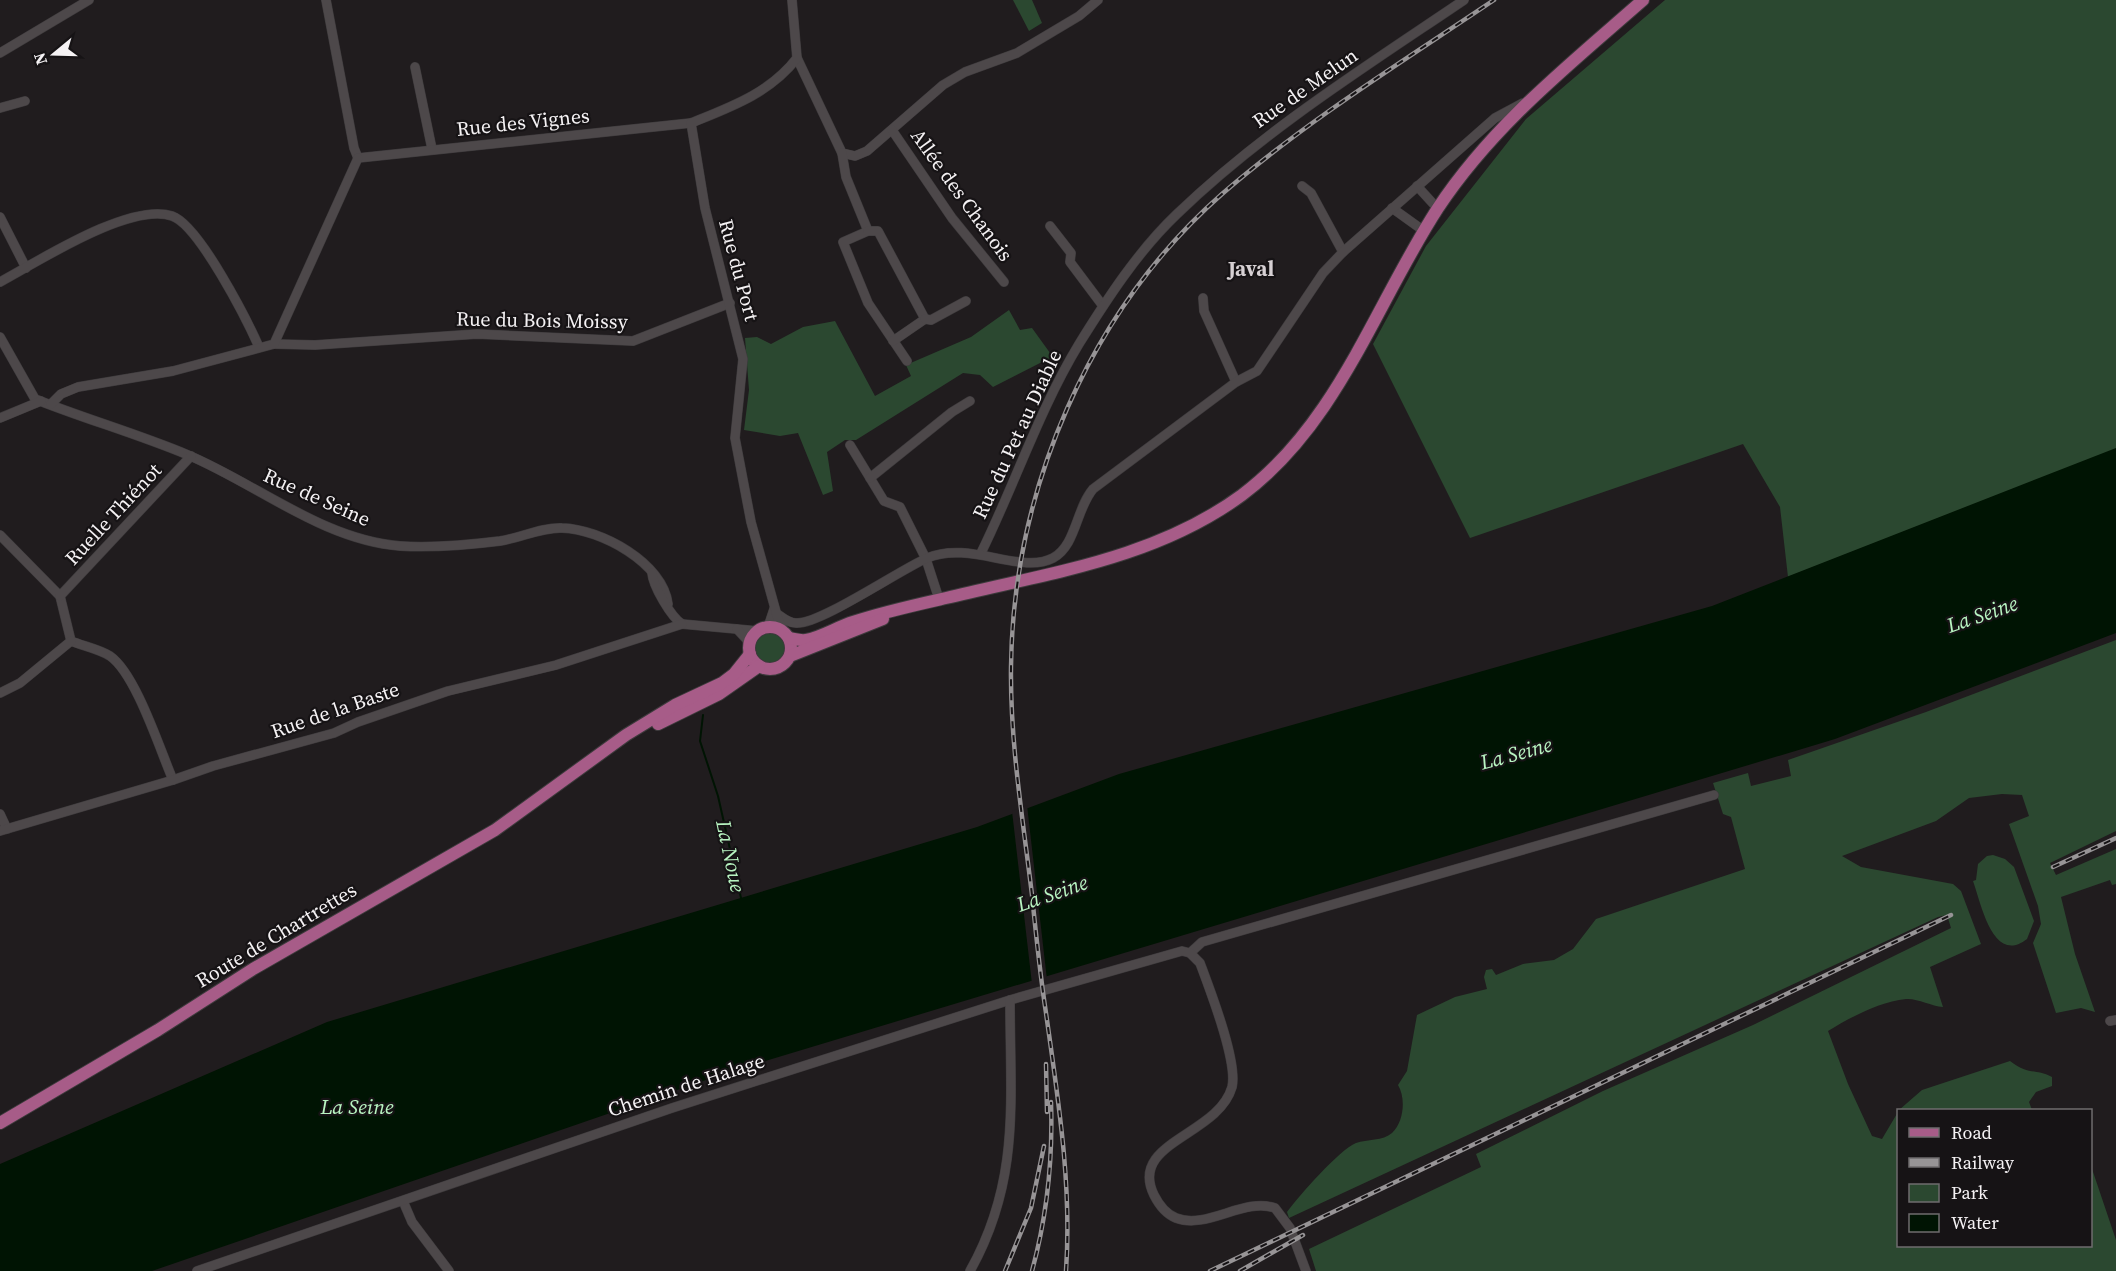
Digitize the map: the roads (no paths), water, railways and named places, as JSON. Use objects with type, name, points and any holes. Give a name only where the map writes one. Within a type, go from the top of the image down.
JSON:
[{"type":"main road","points":[[897,610],[861,630],[790,656],[777,669],[759,666],[750,648],[763,629],[809,639],[850,623],[897,610],[1099,563],[1148,546],[1187,528],[1242,495],[1297,440],[1325,407],[1437,209],[1502,126],[1528,100],[1644,0]]},
{"type":"main road","points":[[787,635],[790,656]]},
{"type":"main road","name":"Route de Chartrettes","points":[[0,1123],[158,1030],[253,969],[495,830],[626,735],[675,705],[734,674],[750,648]]},
{"type":"main road","name":"Route de Chartrettes","points":[[569,777],[683,710],[719,694],[759,666]]},
{"type":"street","points":[[0,53],[90,0]]},
{"type":"street","points":[[274,344],[358,158],[354,148],[326,0]]},
{"type":"street","points":[[792,0],[797,58],[842,153],[846,177],[868,231]]},
{"type":"street","points":[[842,153],[855,156],[867,151],[943,85],[965,72],[1017,53],[1079,16],[1098,0]]},
{"type":"street","name":"Rue de Melun","points":[[1175,215],[1266,137],[1464,0]]},
{"type":"street","points":[[691,123],[739,103],[767,88],[797,58]]},
{"type":"street","points":[[415,67],[432,149]]},
{"type":"street","points":[[682,624],[763,629],[775,610],[790,622],[805,622],[926,559],[946,552],[981,553],[1032,562],[1061,553],[1071,538],[1084,500],[1094,489],[1236,382],[1257,371],[1323,273],[1343,252],[1495,118],[1528,100]]},
{"type":"street","points":[[0,108],[25,101]]},
{"type":"street","name":"Rue des Vignes","points":[[358,158],[691,123]]},
{"type":"street","name":"Rue du Port","points":[[691,123],[705,208],[743,359],[735,438],[751,522],[775,610],[787,635]]},
{"type":"street","name":"Allée des Chanois","points":[[892,130],[952,218],[1004,282]]},
{"type":"street","points":[[1302,186],[1311,193],[1343,252]]},
{"type":"street","points":[[1417,186],[1437,209]]},
{"type":"street","points":[[1392,208],[1424,231]]},
{"type":"street","points":[[0,282],[111,224],[135,215],[171,215],[185,223],[239,304],[259,347]]},
{"type":"street","name":"Rue du Pet au Diable","points":[[981,553],[1002,512],[1056,385],[1103,306],[1175,215]]},
{"type":"street","points":[[0,217],[26,268]]},
{"type":"street","points":[[1050,226],[1071,253],[1070,262],[1103,306]]},
{"type":"street","points":[[907,361],[868,303],[843,242],[868,231],[878,231],[925,319]]},
{"type":"street","points":[[1203,298],[1204,311],[1236,382]]},
{"type":"street","points":[[893,341],[925,319],[931,320],[966,301]]},
{"type":"street","name":"Rue du Bois Moissy","points":[[0,418],[46,403],[78,387],[173,371],[274,344],[315,345],[477,334],[633,341],[730,303]]},
{"type":"street","points":[[0,338],[27,388],[35,399],[46,403]]},
{"type":"street","points":[[870,478],[952,412],[970,401]]},
{"type":"street","name":"Rue de Seine","points":[[46,403],[191,456],[323,523],[379,543],[401,546],[500,541],[562,528],[591,535],[632,553],[643,561],[659,578],[667,593],[668,604],[674,617],[682,624]]},
{"type":"street","points":[[850,445],[884,501],[900,507],[926,559],[939,599]]},
{"type":"street","name":"Ruelle Thiénot","points":[[60,596],[191,456]]},
{"type":"street","points":[[0,535],[60,596],[71,641]]},
{"type":"street","name":"Rue de la Baste","points":[[3,830],[173,780],[213,765],[334,733],[358,722],[448,691],[556,665],[682,624]]},
{"type":"street","points":[[737,629],[750,648]]},
{"type":"street","points":[[0,693],[20,683],[71,641]]},
{"type":"street","points":[[71,641],[110,656],[120,666],[134,688],[173,780]]},
{"type":"street","points":[[1306,1271],[1290,1228],[1275,1208],[1262,1206],[1198,1219],[1179,1219],[1163,1208],[1152,1192],[1149,1174],[1154,1158],[1213,1115],[1222,1105],[1232,1087],[1233,1068],[1228,1047],[1200,963],[1190,953],[1202,942],[1714,795]]},
{"type":"street","points":[[0,814],[3,830]]},
{"type":"street","name":"Chemin de Halage","points":[[197,1271],[653,1114],[1010,999],[1168,953],[1182,951],[1190,953]]},
{"type":"street","points":[[970,1271],[994,1221],[1007,1172],[1010,1133],[1010,999]]},
{"type":"street","points":[[403,1201],[412,1222],[449,1271]]},
{"type":"water","name":"La Seine","points":[[2116,448],[2116,633],[1835,739],[735,1070],[152,1271],[0,1271],[0,1164],[327,1022],[977,827],[1119,774],[1712,606]]},
{"type":"waterway","name":"La Noue","points":[[703,715],[700,741],[718,796],[741,898]]},
{"type":"railway","points":[[1066,1271],[1067,1206],[1063,1142],[1018,781],[1011,696],[1015,601],[1026,535],[1044,470],[1067,408],[1097,348],[1133,292],[1175,241],[1222,194],[1287,142],[1355,93],[1494,0]]},
{"type":"railway","points":[[2053,867],[2116,838]]},
{"type":"railway","points":[[1210,1271],[1951,915]]},
{"type":"railway","points":[[1046,1064],[1047,1112]]},
{"type":"railway","points":[[1032,1271],[1042,1229],[1048,1187],[1051,1102]]},
{"type":"railway","points":[[1005,1271],[1031,1208],[1044,1146]]},
{"type":"railway","points":[[1240,1271],[1303,1235]]},
{"type":"district","name":"Javal","points":[[1251,268]]}]
